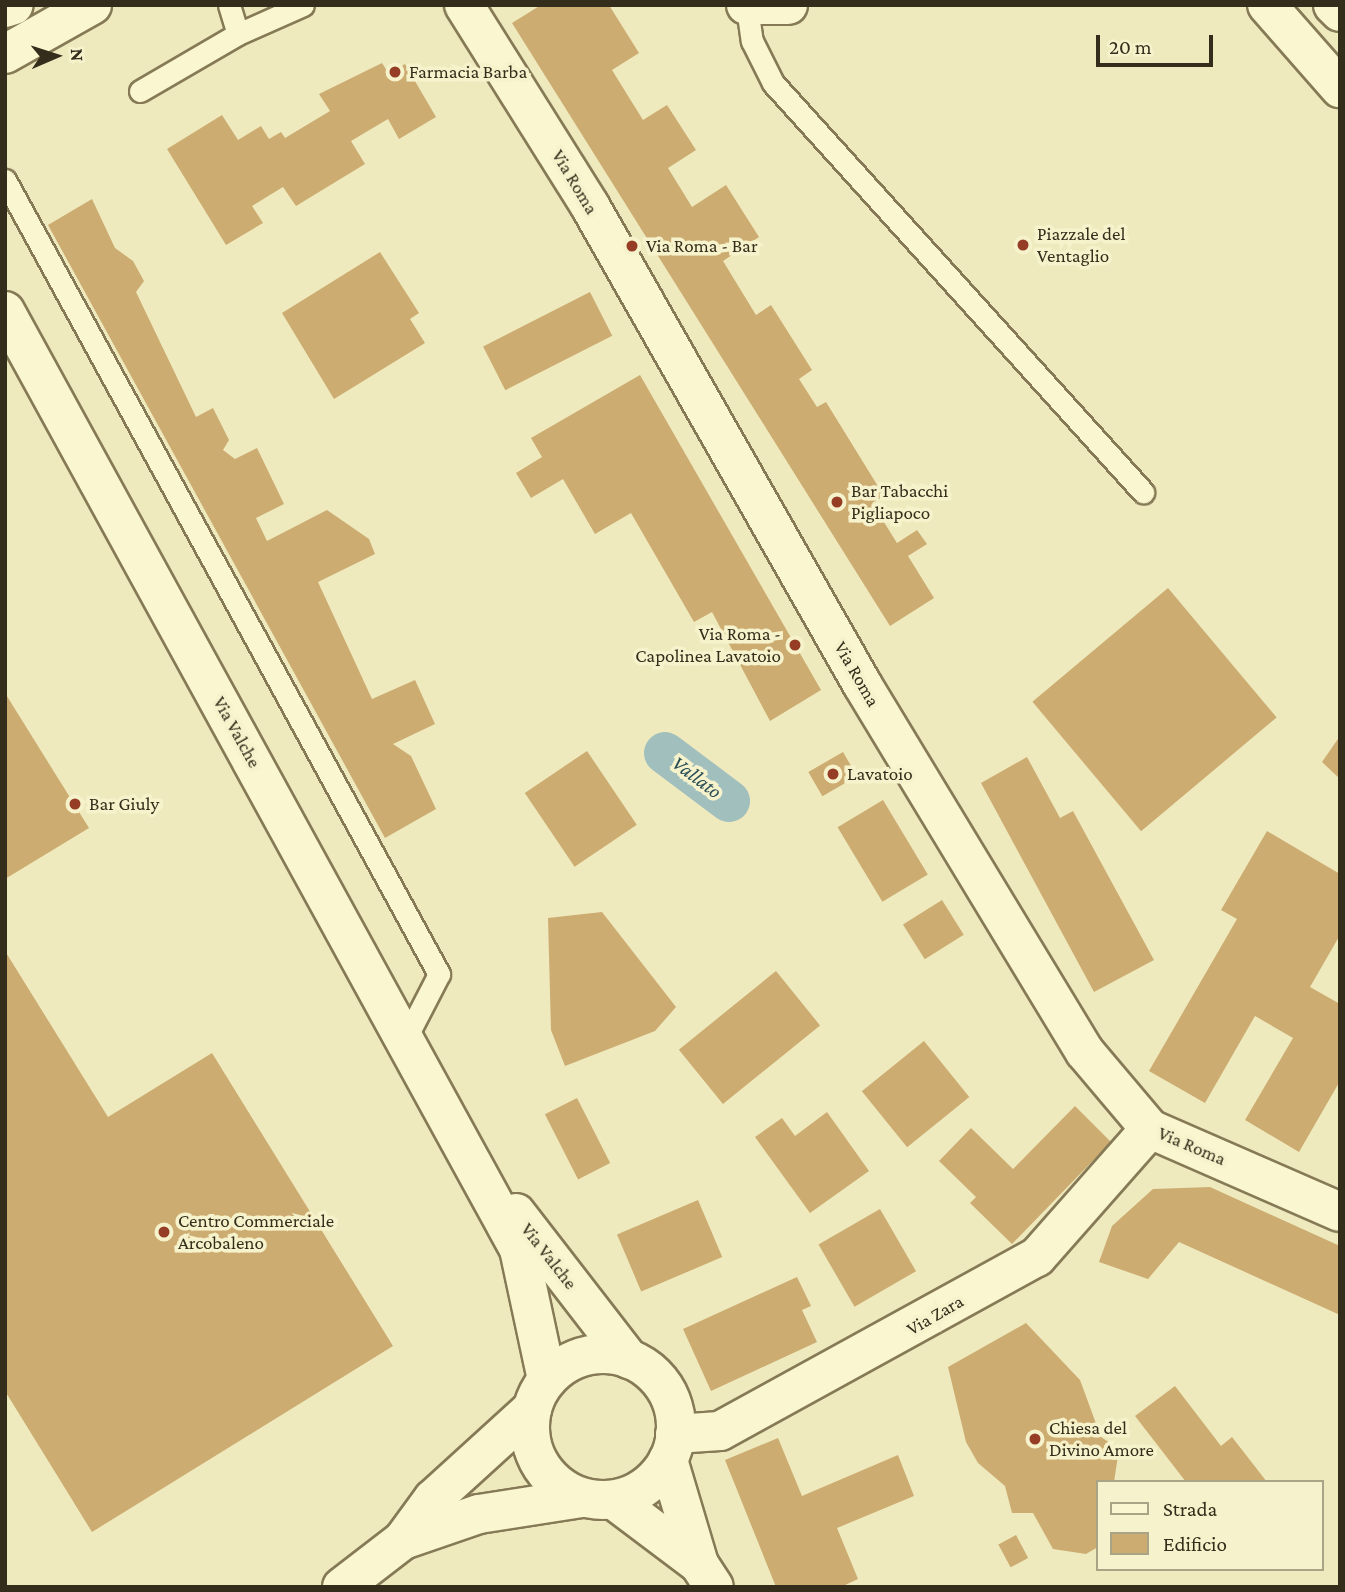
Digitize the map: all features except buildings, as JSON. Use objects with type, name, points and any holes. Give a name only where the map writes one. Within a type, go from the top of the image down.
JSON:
[{"type":"main road","points":[[5,8],[14,5]]},
{"type":"main road","points":[[5,54],[92,5]]},
{"type":"main road","points":[[747,6],[788,5]]},
{"type":"main road","points":[[1267,5],[1340,88]]},
{"type":"main road","points":[[1333,5],[1340,12]]},
{"type":"main road","name":"Via Roma","points":[[465,12],[590,206],[862,684],[1078,1040],[1150,1129],[1331,1203]]},
{"type":"main road","name":"Via Valche","points":[[5,311],[470,1153],[519,1249],[539,1394]]},
{"type":"main road","name":"Via Zara","points":[[672,1447],[720,1431],[1037,1257],[1150,1129]]},
{"type":"main road","name":"Via Valche","points":[[470,1153],[629,1359]]},
{"type":"main road","points":[[342,1587],[403,1540],[433,1499],[539,1394],[582,1357],[629,1359],[663,1386],[675,1416],[672,1447],[706,1575]]},
{"type":"main road","points":[[539,1394],[531,1439],[540,1464],[564,1490],[598,1499],[706,1575]]},
{"type":"main road","points":[[403,1540],[479,1514],[598,1499],[645,1487],[672,1447]]},
{"type":"lane","points":[[229,5],[238,34]]},
{"type":"lane","points":[[140,91],[238,34],[303,5]]},
{"type":"lane","points":[[747,6],[752,41],[774,83],[1143,492]]},
{"type":"lane","points":[[5,180],[439,974],[406,1038]]},
{"type":"waterway","name":"Vallato","points":[[665,753],[729,801]]},
{"type":"place","name":"Farmacia Barba","points":[[395,72]]},
{"type":"place","name":"Piazzale del Ventaglio","points":[[1023,245]]},
{"type":"place","name":"Via Roma - Bar","points":[[632,246]]},
{"type":"place","name":"Bar Tabacchi Pigliapoco","points":[[837,502]]},
{"type":"place","name":"Via Roma - Capolinea Lavatoio","points":[[795,645]]},
{"type":"place","name":"Lavatoio","points":[[833,774]]},
{"type":"place","name":"Bar Giuly","points":[[75,804]]},
{"type":"place","name":"Centro Commerciale Arcobaleno","points":[[164,1232]]},
{"type":"place","name":"Chiesa del Divino Amore","points":[[1035,1439]]}]
